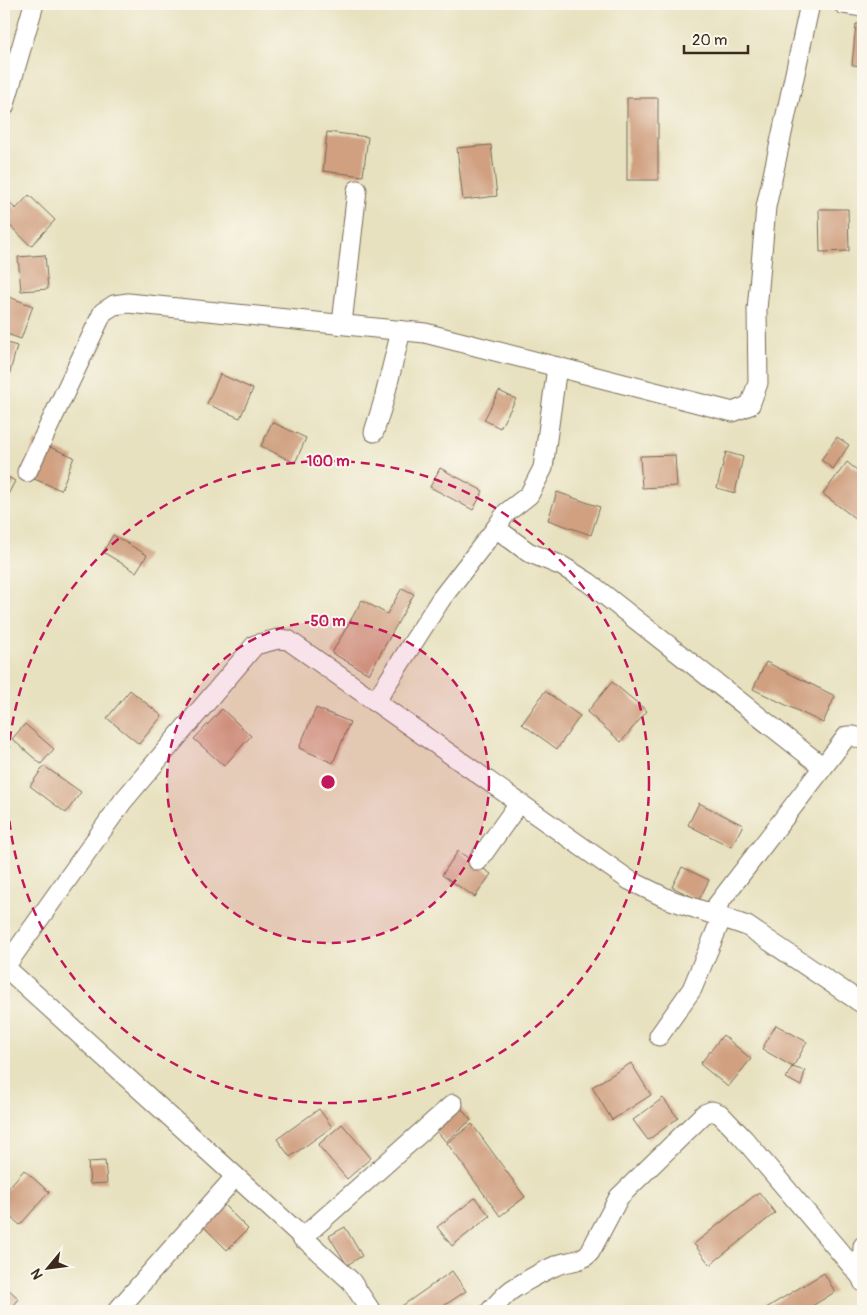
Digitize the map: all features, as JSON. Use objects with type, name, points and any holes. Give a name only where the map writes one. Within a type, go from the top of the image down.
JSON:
[{"type":"street","points":[[4,107],[34,4]]},
{"type":"street","points":[[27,472],[103,312],[114,305],[128,303],[425,333],[733,412],[750,406],[758,383],[757,310],[766,207],[810,4]]},
{"type":"street","points":[[342,324],[357,190]]},
{"type":"street","points":[[374,432],[401,331]]},
{"type":"street","points":[[375,702],[441,599],[506,513],[529,495],[543,468],[557,367]]},
{"type":"street","points":[[496,528],[528,552],[562,566],[588,582],[823,767]]},
{"type":"street","points":[[371,1311],[350,1282],[5,966],[123,801],[255,645],[278,639],[288,640],[629,880],[668,899],[747,926],[863,1004]]},
{"type":"street","points":[[659,1036],[692,989],[716,915],[847,736],[860,733]]},
{"type":"street","points":[[478,861],[519,803]]},
{"type":"street","points":[[302,1238],[453,1104]]},
{"type":"street","points":[[490,1311],[505,1294],[514,1288],[555,1266],[586,1257],[619,1197],[704,1114],[712,1111],[720,1114],[744,1139],[862,1280]]},
{"type":"street","points":[[117,1311],[235,1177]]},
{"type":"street","points":[[862,1280],[863,1246]]},
{"type":"building","points":[[856,24],[863,24],[863,66],[852,65]]},
{"type":"building","points":[[627,98],[658,98],[658,180],[627,180]]},
{"type":"building","points":[[327,132],[368,137],[363,176],[323,171]]},
{"type":"building","points":[[491,145],[497,196],[463,200],[457,148]]},
{"type":"building","points":[[29,195],[55,220],[31,246],[4,222],[4,198],[16,209]]},
{"type":"building","points":[[819,209],[848,209],[849,251],[820,252]]},
{"type":"building","points":[[45,255],[48,289],[21,291],[18,257]]},
{"type":"building","points":[[4,295],[33,306],[21,339],[4,333]]},
{"type":"building","points":[[4,342],[17,346],[9,376],[4,375]]},
{"type":"building","points":[[220,374],[253,389],[240,418],[207,404]]},
{"type":"building","points":[[499,391],[516,399],[500,428],[484,420]]},
{"type":"building","points":[[272,422],[306,438],[295,463],[261,446]]},
{"type":"building","points":[[837,437],[849,445],[833,469],[821,460]]},
{"type":"building","points":[[35,441],[74,457],[61,490],[22,474]]},
{"type":"building","points":[[726,452],[743,457],[735,493],[717,488]]},
{"type":"building","points":[[675,455],[677,486],[642,488],[640,456]]},
{"type":"building","points":[[847,462],[863,475],[863,517],[860,522],[823,494]]},
{"type":"building","points":[[440,468],[483,491],[473,510],[430,487]]},
{"type":"building","points":[[4,475],[15,481],[4,502]]},
{"type":"building","points":[[557,492],[600,507],[591,535],[548,520]]},
{"type":"building","points":[[113,535],[147,555],[136,572],[103,552]]},
{"type":"building","points":[[402,588],[414,594],[369,674],[332,653],[362,600],[387,614]]},
{"type":"building","points":[[766,662],[835,696],[823,723],[753,689]]},
{"type":"building","points":[[612,682],[647,711],[621,742],[587,712]]},
{"type":"building","points":[[130,690],[162,716],[139,744],[107,718]]},
{"type":"building","points":[[545,691],[580,716],[557,749],[522,724]]},
{"type":"building","points":[[316,708],[350,722],[333,763],[299,748]]},
{"type":"building","points":[[222,709],[251,736],[224,766],[194,739]]},
{"type":"building","points":[[25,724],[54,749],[41,764],[12,739]]},
{"type":"building","points":[[44,766],[81,792],[66,813],[30,786]]},
{"type":"building","points":[[699,803],[743,825],[731,847],[688,825]]},
{"type":"building","points":[[458,851],[491,874],[475,897],[442,875]]},
{"type":"building","points":[[682,867],[709,880],[699,900],[672,887]]},
{"type":"building","points":[[776,1025],[807,1042],[793,1067],[762,1049]]},
{"type":"building","points":[[723,1035],[751,1059],[728,1087],[700,1064]]},
{"type":"building","points":[[631,1063],[651,1095],[612,1120],[592,1087]]},
{"type":"building","points":[[792,1067],[805,1071],[801,1086],[786,1078]]},
{"type":"building","points":[[663,1098],[678,1118],[648,1140],[633,1120]]},
{"type":"building","points":[[460,1107],[471,1120],[446,1142],[435,1129]]},
{"type":"building","points":[[319,1109],[332,1127],[290,1157],[277,1139]]},
{"type":"building","points":[[342,1124],[371,1158],[347,1179],[318,1145]]},
{"type":"building","points":[[472,1124],[525,1197],[500,1216],[447,1143]]},
{"type":"building","points":[[105,1161],[107,1183],[90,1184],[88,1162]]},
{"type":"building","points":[[24,1170],[49,1192],[20,1225],[4,1211],[4,1193]]},
{"type":"building","points":[[759,1192],[775,1213],[710,1265],[694,1244]]},
{"type":"building","points":[[475,1198],[490,1216],[452,1246],[437,1227]]},
{"type":"building","points":[[224,1205],[248,1229],[227,1250],[203,1226]]},
{"type":"building","points":[[345,1227],[362,1256],[347,1265],[329,1236]]},
{"type":"building","points":[[452,1271],[466,1291],[436,1311],[401,1311],[399,1308]]},
{"type":"building","points":[[824,1273],[835,1292],[804,1311],[761,1311]]},
{"type":"building","points":[[4,1285],[19,1299],[9,1311],[4,1311]]}]
